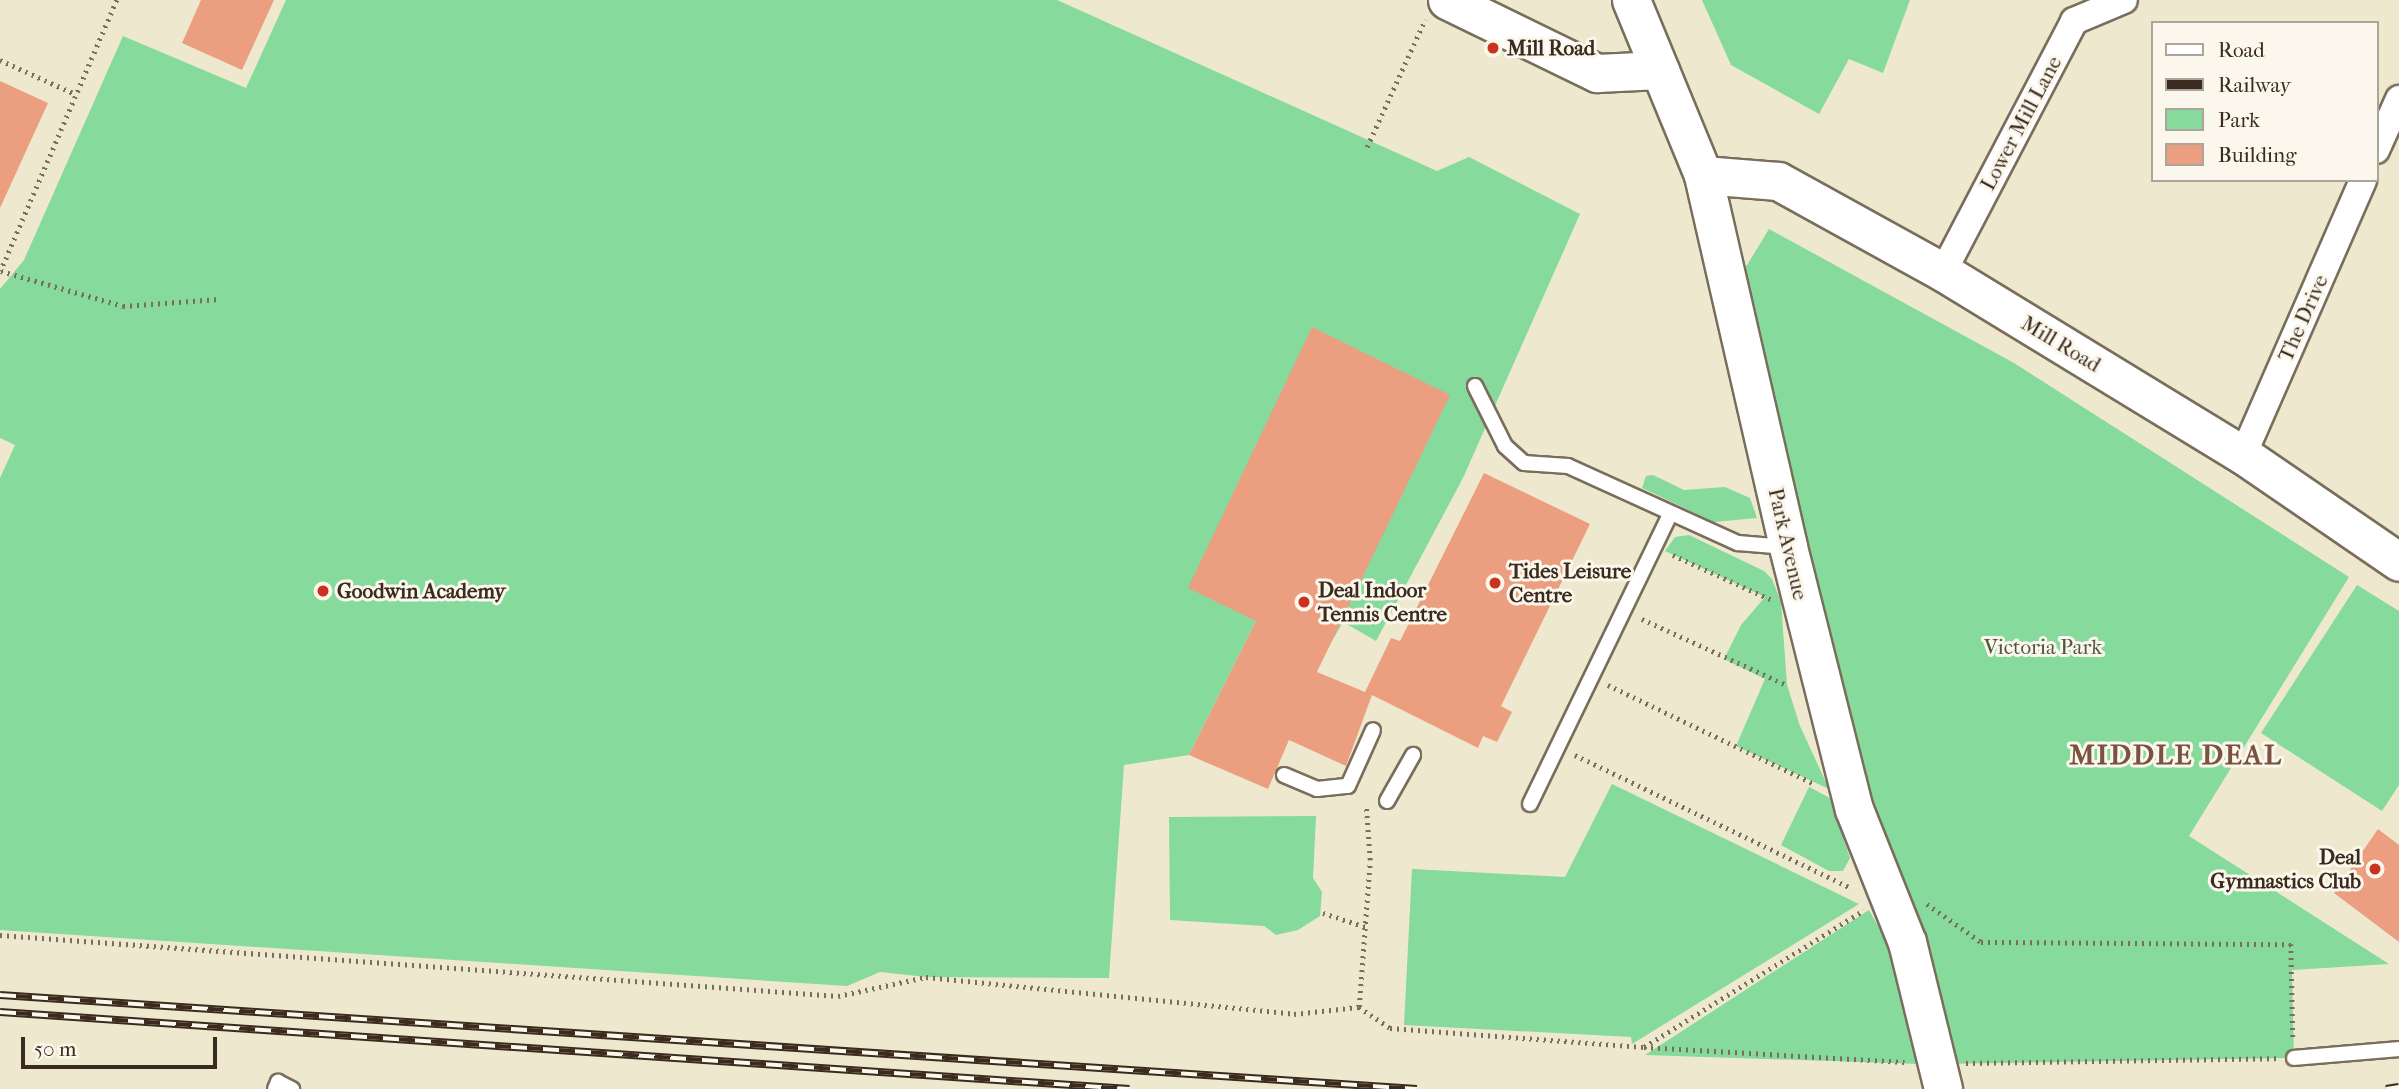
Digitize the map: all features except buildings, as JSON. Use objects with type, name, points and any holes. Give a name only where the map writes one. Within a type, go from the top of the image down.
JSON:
[{"type":"street","name":"Park Avenue","points":[[1631,0],[1703,175],[1787,547],[1854,809],[1882,900],[1907,942],[1941,1076]]},
{"type":"street","name":"Lower Mill Lane","points":[[1943,272],[2074,21],[2123,0]]},
{"type":"street","points":[[1438,6],[1597,73],[1660,70]]},
{"type":"street","points":[[2378,146],[2399,99]]},
{"type":"street","name":"Mill Road","points":[[1703,175],[1778,181],[1943,272],[2243,455],[2399,562]]},
{"type":"street","name":"The Drive","points":[[2243,455],[2362,182]]},
{"type":"lane","points":[[1475,386],[1505,446],[1524,463],[1568,466],[1670,515],[1738,543],[1787,547]]},
{"type":"lane","points":[[1530,804],[1670,515]]},
{"type":"lane","points":[[1284,775],[1317,789],[1348,786],[1373,730]]},
{"type":"lane","points":[[1388,800],[1413,755]]},
{"type":"lane","points":[[2294,1058],[2399,1049]]},
{"type":"lane","points":[[275,1089],[278,1082],[292,1089]]},
{"type":"path","points":[[117,0],[73,93],[1,271],[123,306],[219,299]]},
{"type":"path","points":[[1367,147],[1438,6]]},
{"type":"path","points":[[0,60],[73,93]]},
{"type":"path","points":[[1654,546],[1781,602]]},
{"type":"path","points":[[1622,610],[1765,679],[1787,685]]},
{"type":"path","points":[[1590,677],[1819,786]]},
{"type":"path","points":[[1557,747],[1882,900]]},
{"type":"path","points":[[1359,1007],[1370,860],[1366,800]]},
{"type":"path","points":[[0,935],[838,996],[926,977],[1294,1014],[1359,1007],[1390,1028],[1644,1047],[1941,1076],[2294,1058],[2291,944],[1981,942],[1908,887],[1882,900],[1644,1047]]},
{"type":"path","points":[[1323,914],[1366,927]]},
{"type":"green space","points":[[286,0],[1057,0],[1437,171],[1469,157],[1580,214],[1463,478],[1376,641],[1343,622],[1324,655],[1256,621],[1189,755],[1124,765],[1109,978],[926,977],[880,972],[847,986],[0,930],[0,478],[15,445],[0,438],[0,289],[24,260],[123,36],[246,88]]},
{"type":"green space","points":[[1702,0],[1910,0],[1883,73],[1849,59],[1819,114],[1731,65]]},
{"type":"green space","name":"Victoria Park","points":[[1769,229],[2014,363],[2349,577],[2189,836],[2389,964],[2292,970],[2294,1058],[1939,1064],[1730,293]]},
{"type":"green space","points":[[1653,475],[1684,490],[1725,487],[1750,498],[1757,518],[1714,522],[1642,488],[1646,476]]},
{"type":"green space","points":[[1689,535],[1764,571],[1772,579],[1781,602],[1787,685],[1800,726],[1829,789],[1736,746],[1765,679],[1724,659],[1741,625],[1765,597],[1665,551],[1675,537]]},
{"type":"green space","points":[[2357,585],[2399,611],[2399,785],[2382,811],[2261,733]]},
{"type":"green space","points":[[1612,784],[1859,904],[1632,1044],[1631,1037],[1404,1025],[1412,869],[1565,877]]},
{"type":"green space","points":[[1809,787],[1830,798],[1850,858],[1843,871],[1829,871],[1781,845]]},
{"type":"green space","points":[[1316,816],[1313,878],[1322,892],[1320,916],[1298,930],[1276,935],[1264,926],[1170,920],[1169,817]]},
{"type":"green space","points":[[1869,910],[1889,946],[1919,1064],[1645,1055]]},
{"type":"railway","points":[[0,995],[1417,1089]]},
{"type":"railway","points":[[0,1012],[1129,1089]]},
{"type":"railway","points":[[2386,1089],[2399,1087]]},
{"type":"place","name":"Mill Road","points":[[1493,48]]},
{"type":"place","name":"Tides Leisure Centre","points":[[1495,583]]},
{"type":"place","name":"Goodwin Academy","points":[[323,591]]},
{"type":"place","name":"Deal Indoor Tennis Centre","points":[[1304,602]]},
{"type":"place","name":"Deal Gymnastics Club","points":[[2375,869]]},
{"type":"district","name":"MIDDLE DEAL","points":[[2176,755]]}]
